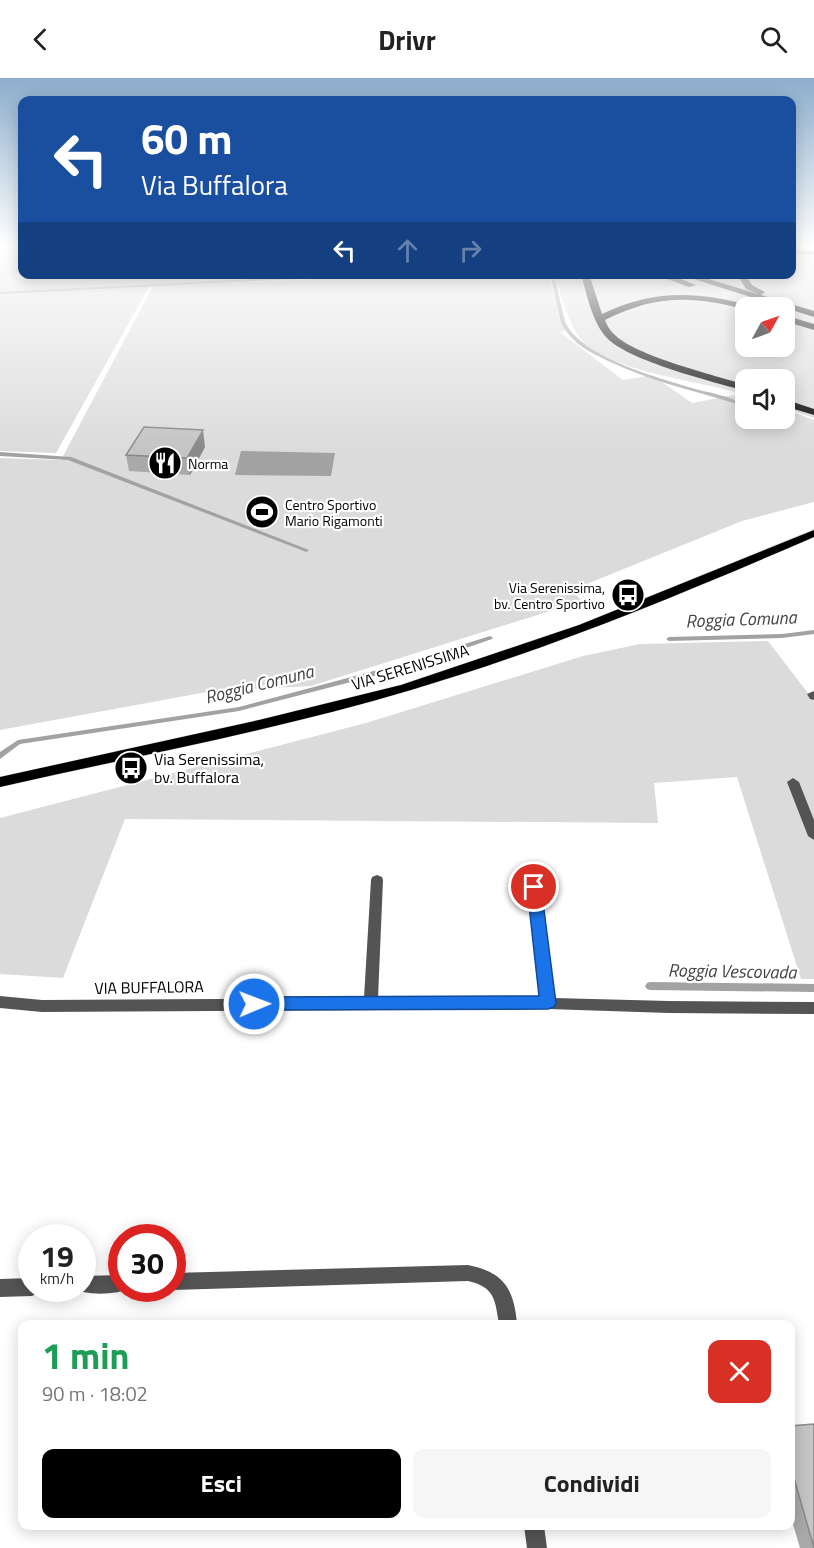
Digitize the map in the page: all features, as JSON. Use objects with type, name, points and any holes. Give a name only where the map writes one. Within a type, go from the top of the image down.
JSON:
[{"type":"highway","points":[[598,313],[612,337],[631,349],[735,384]]},
{"type":"highway","points":[[601,318],[611,313]]},
{"type":"highway","points":[[795,315],[814,321]]},
{"type":"highway","points":[[795,321],[814,327]]},
{"type":"highway","points":[[795,406],[814,412]]},
{"type":"main road","name":"VIA SERENISSIMA","points":[[0,782],[346,704],[470,667],[684,589],[814,533]]},
{"type":"street","points":[[793,782],[814,836]]},
{"type":"street","points":[[371,1003],[377,880]]},
{"type":"street","points":[[534,887],[548,1003]]},
{"type":"street","name":"VIA BUFFALORA","points":[[0,1002],[42,1006],[548,1003],[814,1008]]},
{"type":"street","points":[[186,1282],[468,1273],[483,1275],[493,1281],[502,1292],[507,1320]]},
{"type":"street","points":[[0,1288],[18,1287]]},
{"type":"street","points":[[535,1530],[537,1548]]},
{"type":"shaded area","points":[[0,313],[135,313],[56,453],[0,451]]},
{"type":"shaded area","name":"Centro Sportivo Mario Rigamonti","points":[[139,313],[562,313],[569,330],[560,332],[623,380],[652,375],[692,403],[735,395],[735,429],[795,429],[795,413],[814,420],[814,502],[742,521],[572,590],[582,601],[311,686],[212,691],[0,730],[0,458],[61,460]]},
{"type":"shaded area","points":[[567,313],[735,313],[735,357],[795,357],[795,313],[814,313],[814,418],[795,411],[795,369],[735,369],[735,392],[628,366],[606,357],[587,345],[575,331]]},
{"type":"shaded area","points":[[241,451],[335,453],[331,476],[235,475]]},
{"type":"shaded area","points":[[768,641],[814,701],[814,979],[801,979],[737,777],[654,783],[658,823],[125,819],[63,978],[0,974],[0,818],[366,723],[583,656],[640,644]]},
{"type":"building","points":[[144,427],[203,430],[187,458],[126,455]]},
{"type":"building","points":[[814,1424],[814,1548],[795,1482],[795,1426]]},
{"type":"waterway","name":"Roggia Comuna","points":[[560,313],[566,328],[577,341],[595,353],[643,374],[735,402]]},
{"type":"waterway","name":"Roggia Comuna","points":[[0,454],[69,458],[306,550]]},
{"type":"waterway","name":"Roggia Comuna","points":[[669,639],[782,636],[814,632]]},
{"type":"waterway","name":"Roggia Comuna","points":[[0,756],[18,742],[239,709],[414,663],[490,638]]},
{"type":"waterway","name":"Roggia Vescovada","points":[[650,986],[814,988]]},
{"type":"place","name":"Norma","points":[[165,463]]},
{"type":"place","name":"Centro Sportivo Mario Rigamonti","points":[[262,512]]},
{"type":"place","name":"Via Serenissima, bv. Centro Sportivo","points":[[628,595]]},
{"type":"place","name":"Via Serenissima, bv. Buffalora","points":[[131,768]]},
{"type":"route","points":[[254,1004],[548,1003],[534,887]]}]
